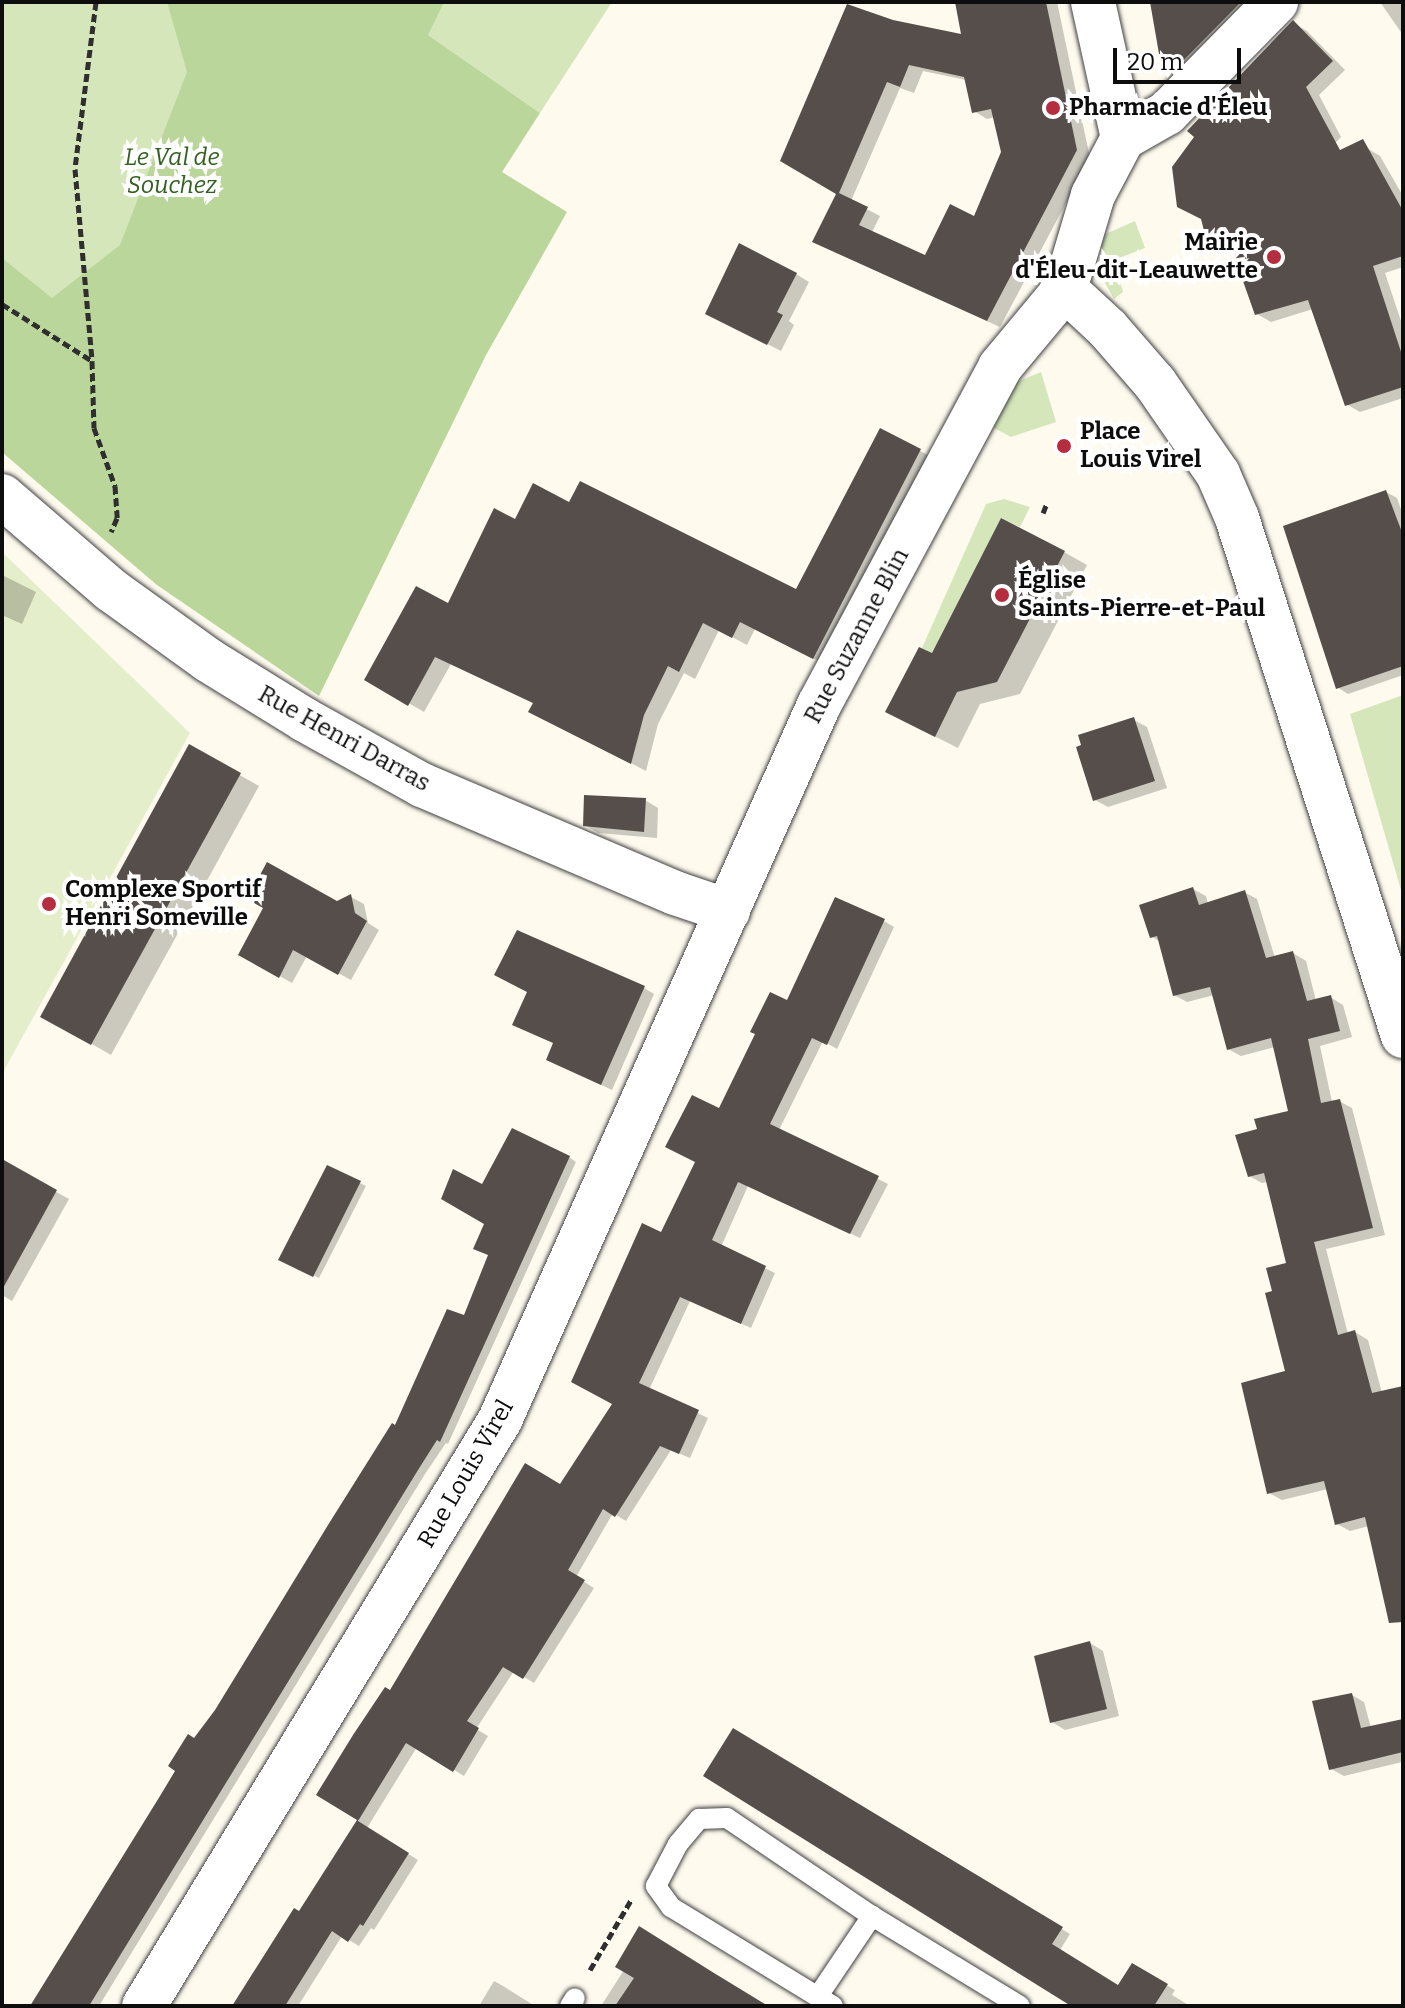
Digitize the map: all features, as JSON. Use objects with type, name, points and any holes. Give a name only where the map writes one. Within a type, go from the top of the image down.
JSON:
[{"type":"street","points":[[1093,2],[1114,155]]},
{"type":"street","points":[[1276,2],[1167,113],[1114,155],[1074,250],[1065,289],[1108,329],[1155,383],[1218,474],[1237,518],[1403,1036]]},
{"type":"street","name":"Rue Suzanne Blin","points":[[728,911],[819,705],[1000,367],[1065,289]]},
{"type":"street","name":"Rue Henri Darras","points":[[2,496],[89,571],[208,660],[422,785],[675,893],[728,911]]},
{"type":"street","name":"Rue Louis Virel","points":[[144,2006],[500,1420],[728,911]]},
{"type":"lane","points":[[872,1916],[826,2001],[671,1907],[656,1886],[678,1844],[699,1819],[727,1818],[872,1916],[1020,2006]]},
{"type":"path","points":[[89,571],[117,518],[115,486],[94,428],[92,361],[75,169],[96,2]]},
{"type":"path","points":[[2,304],[92,361]]},
{"type":"path","points":[[1043,513],[1047,503]]},
{"type":"path","points":[[572,2002],[627,1902],[656,1886]]},
{"type":"green space","name":"Le Val de Souchez","points":[[2,2],[612,2],[540,113],[428,35],[157,585],[2,452]]},
{"type":"green space","points":[[167,2],[444,2],[428,35],[540,113],[502,172],[567,212],[486,355],[319,696],[157,585],[2,452],[2,258],[52,298],[120,245],[187,72]]},
{"type":"green space","points":[[1135,221],[1145,248],[1114,260],[1123,292],[1114,299],[1104,281],[1101,236]]},
{"type":"green space","points":[[1041,372],[1056,422],[1011,437],[983,422],[1017,382]]},
{"type":"green space","points":[[1004,499],[1030,507],[1020,527],[1001,518],[939,639],[936,656],[922,648],[986,504]]},
{"type":"green space","name":"Complexe Sportif Henri Someville","points":[[2,552],[190,733],[2,1074]]},
{"type":"green space","points":[[1403,695],[1403,897],[1350,714]]},
{"type":"building","points":[[955,2],[1046,2],[1077,150],[987,321],[812,242],[836,194],[780,161],[847,4],[893,20],[961,34]],"holes":[[[909,65],[964,77],[972,113],[991,109],[1001,152],[974,216],[950,204],[925,255],[859,225],[868,207],[839,193],[887,82],[900,87]]]},
{"type":"building","points":[[1150,2],[1241,2],[1170,74],[1162,71]]},
{"type":"building","points":[[1293,20],[1333,61],[1306,87],[1340,150],[1363,139],[1403,211],[1403,256],[1373,266],[1403,358],[1403,387],[1345,406],[1308,300],[1255,315],[1227,236],[1207,242],[1201,219],[1177,207],[1172,167],[1194,137],[1187,131]]},
{"type":"building","points":[[739,243],[797,273],[777,312],[783,315],[767,345],[705,314]]},
{"type":"building","points":[[880,428],[921,449],[813,659],[740,622],[732,638],[703,623],[679,672],[668,666],[644,715],[631,764],[528,712],[533,703],[435,657],[408,706],[364,680],[416,586],[448,603],[494,508],[515,519],[533,483],[569,502],[580,481],[796,589]]},
{"type":"building","points":[[1386,490],[1403,535],[1403,666],[1336,689],[1283,526]]},
{"type":"building","name":"Église Saints-Pierre-et-Paul","points":[[1001,518],[1065,551],[997,682],[957,692],[935,737],[885,712],[919,647],[932,653]]},
{"type":"building","points":[[1134,717],[1155,781],[1093,801],[1076,747],[1081,745],[1078,735]]},
{"type":"building","points":[[189,744],[241,773],[91,1045],[40,1017]]},
{"type":"building","points":[[584,795],[646,798],[644,832],[583,826]]},
{"type":"building","points":[[267,862],[337,901],[351,894],[355,913],[367,921],[338,975],[293,950],[279,978],[238,955],[263,908],[247,899]]},
{"type":"building","points":[[1193,887],[1199,905],[1245,890],[1266,958],[1293,951],[1307,1001],[1331,995],[1340,1031],[1308,1039],[1321,1103],[1340,1099],[1373,1228],[1314,1242],[1338,1335],[1355,1330],[1372,1393],[1403,1386],[1403,1622],[1389,1623],[1365,1517],[1335,1525],[1324,1481],[1267,1494],[1241,1383],[1285,1371],[1265,1293],[1272,1291],[1266,1268],[1286,1263],[1264,1173],[1248,1177],[1235,1135],[1257,1129],[1254,1119],[1288,1111],[1271,1038],[1227,1050],[1210,987],[1173,996],[1157,936],[1150,938],[1139,905]]},
{"type":"building","points":[[835,897],[885,919],[827,1045],[812,1038],[770,1124],[879,1176],[850,1234],[738,1182],[712,1240],[766,1266],[741,1324],[680,1297],[639,1383],[699,1410],[679,1454],[660,1446],[615,1517],[603,1509],[568,1570],[585,1580],[523,1679],[503,1667],[467,1721],[479,1728],[453,1772],[406,1743],[358,1821],[409,1853],[363,1926],[360,1924],[348,1942],[332,1931],[285,2006],[232,2006],[294,1908],[299,1911],[357,1820],[316,1795],[353,1735],[385,1687],[390,1690],[525,1463],[560,1484],[612,1404],[571,1382],[642,1223],[661,1232],[695,1162],[665,1147],[692,1095],[719,1108],[755,1034],[750,1032],[770,992],[787,1000]]},
{"type":"building","points":[[517,930],[645,986],[601,1085],[546,1060],[553,1043],[512,1025],[527,992],[494,975]]},
{"type":"building","points":[[512,1128],[570,1156],[440,1442],[437,1440],[418,1470],[89,2006],[30,2006],[175,1771],[168,1766],[188,1734],[194,1738],[215,1710],[392,1423],[395,1425],[447,1309],[464,1315],[488,1255],[473,1249],[484,1224],[441,1199],[453,1169],[482,1184]]},
{"type":"building","points":[[2,1159],[57,1190],[2,1290]]},
{"type":"building","points":[[327,1165],[361,1181],[313,1277],[278,1260]]},
{"type":"building","points":[[1090,1641],[1107,1709],[1050,1723],[1034,1656]]},
{"type":"building","points":[[1352,1693],[1361,1728],[1403,1719],[1403,1752],[1329,1770],[1312,1701]]},
{"type":"building","points":[[733,1728],[1063,1927],[1052,1944],[1118,1985],[1132,1963],[1168,1984],[1154,2006],[1071,2006],[703,1776]]},
{"type":"building","points":[[639,1926],[768,2006],[615,2006],[634,1978],[615,1967]]},
{"type":"place","name":"Pharmacie d'Éleu","points":[[1053,108]]},
{"type":"place","name":"Mairie d'Éleu-dit-Leauwette","points":[[1274,257]]},
{"type":"place","name":"Place Louis Virel","points":[[1064,446]]},
{"type":"place","name":"Église Saints-Pierre-et-Paul","points":[[1002,595]]},
{"type":"place","name":"Complexe Sportif Henri Someville","points":[[49,904]]}]
